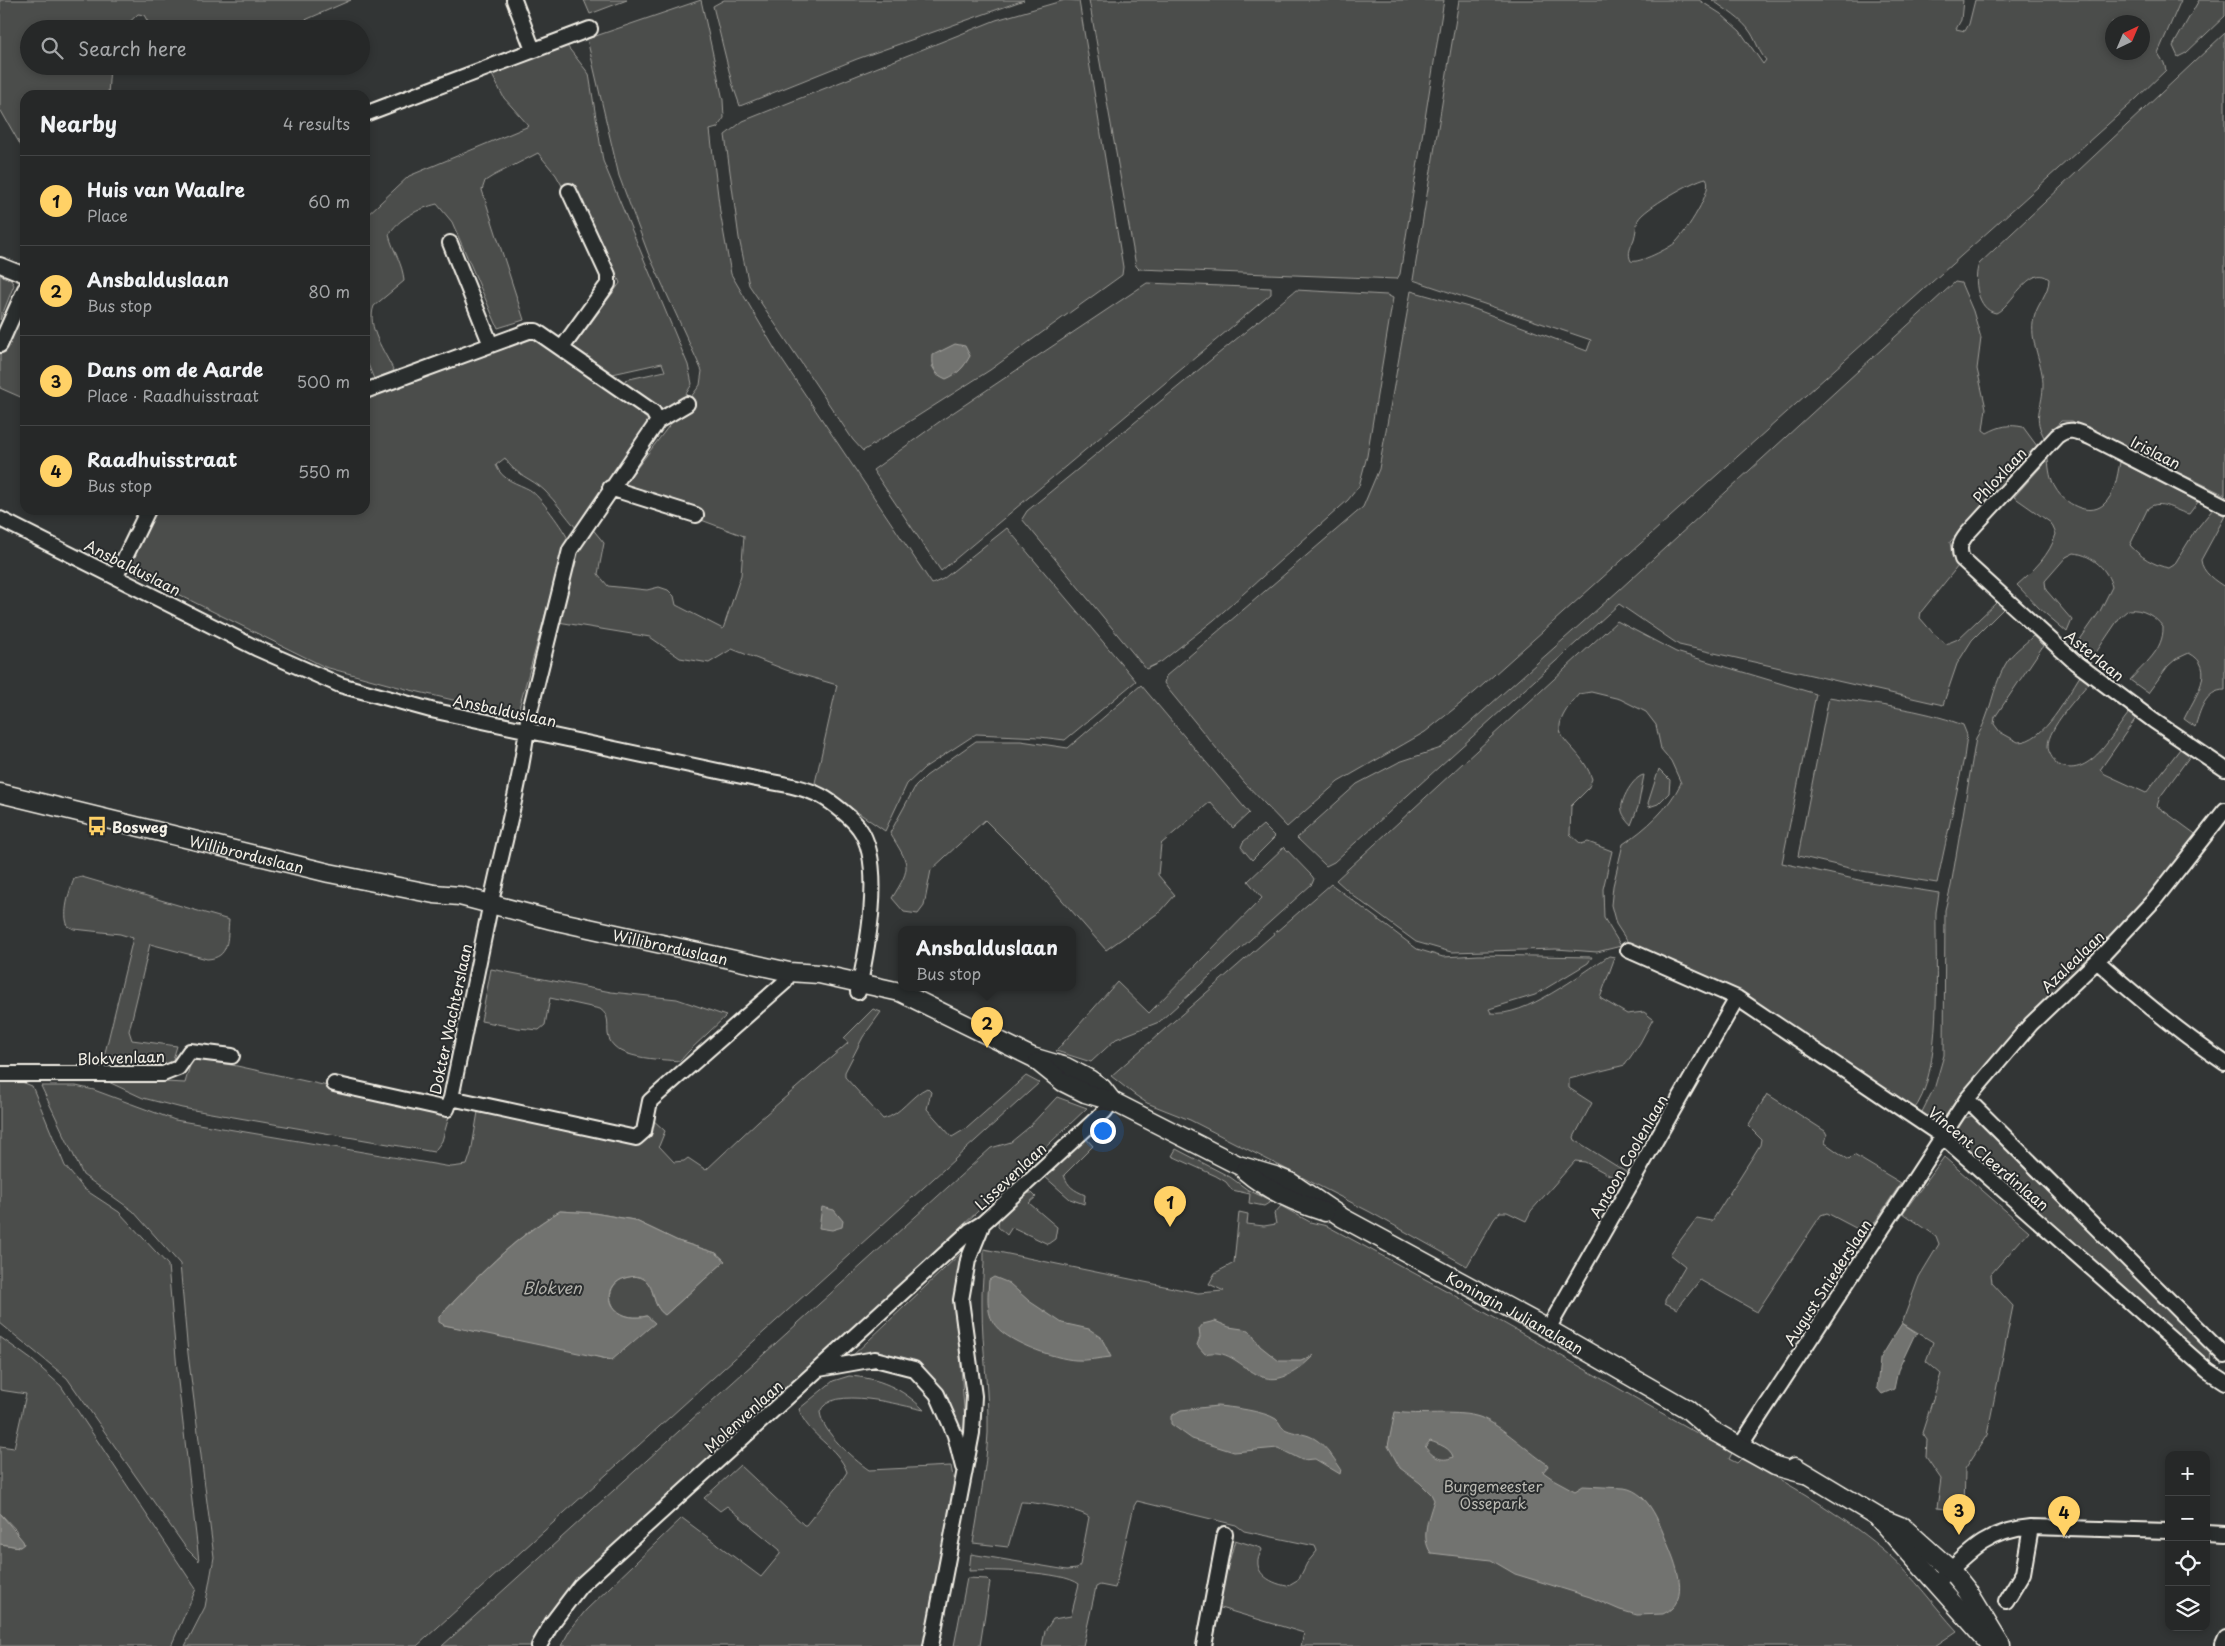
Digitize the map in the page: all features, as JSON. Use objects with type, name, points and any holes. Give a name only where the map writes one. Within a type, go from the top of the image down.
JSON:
[{"type":"main road","name":"Willibrorduslaan","points":[[0,793],[329,873],[434,894],[460,896],[490,907],[789,972],[819,974],[859,987],[900,992],[1032,1057],[1066,1067],[1090,1078],[1112,1101]]},
{"type":"main road","name":"Willibrorduslaan","points":[[0,803],[31,809],[60,807]]},
{"type":"main road","name":"Koningin Julianalaan","points":[[1112,1101],[1238,1165],[1255,1180],[1282,1196],[1342,1218],[1548,1330],[1687,1409],[1710,1429],[1744,1442],[1775,1466],[1804,1474],[1878,1517],[1903,1527],[1951,1570],[1967,1590],[2002,1646]]},
{"type":"main road","name":"Koningin Julianalaan","points":[[1878,1517],[1992,1646]]},
{"type":"street","points":[[514,0],[533,50]]},
{"type":"street","points":[[370,112],[590,29]]},
{"type":"street","points":[[562,348],[608,284],[608,274],[569,191]]},
{"type":"street","points":[[450,243],[491,345]]},
{"type":"street","points":[[0,264],[20,272]]},
{"type":"street","points":[[0,344],[20,300]]},
{"type":"street","points":[[370,389],[529,331],[542,334],[653,412],[658,421],[687,404]]},
{"type":"street","name":"Dokter Wachterslaan","points":[[334,1084],[447,1109],[451,1098],[490,907],[526,747],[527,732],[570,550],[610,488],[658,421]]},
{"type":"street","name":"Phloxlaan","points":[[1959,551],[1961,542],[1967,534],[2057,436],[2065,429],[2072,429]]},
{"type":"street","name":"Irislaan","points":[[2072,429],[2225,506]]},
{"type":"street","points":[[610,488],[696,515]]},
{"type":"street","points":[[116,576],[146,515]]},
{"type":"street","name":"Ansbalduslaan","points":[[0,519],[256,648],[340,685],[431,710],[800,789],[820,796],[836,806],[860,828],[869,851],[873,900],[859,987]]},
{"type":"street","name":"Asterlaan","points":[[1959,551],[1962,559],[2076,664],[2154,721],[2225,769]]},
{"type":"street","name":"Azalealaan","points":[[1942,1136],[1967,1099],[2031,1024],[2097,961],[2155,899],[2225,810]]},
{"type":"street","name":"Vincent Cleerdinlaan","points":[[1628,950],[1737,998],[1942,1136],[2208,1371],[2225,1382]]},
{"type":"street","points":[[2097,961],[2184,1035],[2225,1063]]},
{"type":"street","points":[[451,1098],[636,1138],[644,1131],[650,1101],[785,982],[789,972]]},
{"type":"street","name":"Antoon Coolenlaan","points":[[1548,1330],[1737,998]]},
{"type":"street","name":"Blokvenlaan","points":[[0,1074],[164,1074],[178,1068],[190,1051],[232,1056]]},
{"type":"street","name":"Vincent Cleerdinlaan","points":[[1967,1099],[2225,1356]]},
{"type":"street","name":"Lissevenlaan","points":[[931,1646],[972,1433],[974,1396],[961,1300],[968,1260],[983,1223],[1105,1111],[1112,1101]]},
{"type":"street","name":"August Sniederslaan","points":[[1744,1442],[1942,1136]]},
{"type":"street","name":"Molenvenlaan","points":[[539,1646],[552,1623],[580,1586],[970,1231],[983,1223]]},
{"type":"street","name":"Lissevenlaan","points":[[818,1369],[876,1359],[914,1369],[937,1394],[955,1435],[964,1473]]},
{"type":"street","points":[[2006,1601],[2022,1573],[2031,1528]]},
{"type":"street","points":[[1937,1583],[1977,1546],[1995,1534],[2012,1529],[2165,1531]]},
{"type":"street","points":[[2210,1532],[2225,1533]]},
{"type":"street","points":[[1204,1646],[1225,1534]]},
{"type":"street","points":[[2222,1646],[2225,1639]]},
{"type":"green space","points":[[0,0],[351,0],[305,20],[147,20],[144,15],[138,14],[132,20],[20,20],[20,75],[109,75],[108,90],[20,90],[20,144],[0,109]]},
{"type":"green space","points":[[584,0],[627,0],[590,14]]},
{"type":"green space","points":[[701,0],[723,100],[724,118],[717,128],[710,130],[720,212],[731,274],[776,351],[932,584],[943,579],[1007,528],[1136,681],[1065,740],[976,734],[924,768],[907,784],[885,831],[815,783],[837,685],[786,670],[732,649],[709,663],[680,658],[650,637],[558,622],[579,545],[591,527],[604,543],[598,574],[608,586],[647,590],[659,587],[668,590],[674,596],[676,605],[723,629],[741,575],[744,536],[672,509],[624,485],[700,385],[702,371],[648,253],[619,176],[587,39]]},
{"type":"green space","points":[[724,0],[1024,0],[857,59],[740,106],[732,83],[713,6]]},
{"type":"green space","points":[[1065,0],[1079,1],[1123,267],[1122,275],[990,370],[863,451],[853,440],[749,285],[739,238],[725,135],[743,121],[996,20]],"holes":[[[970,355],[958,372],[950,375],[938,376],[932,366]]]},
{"type":"green space","points":[[1089,0],[1444,0],[1400,274],[1397,279],[1139,269],[1136,266]]},
{"type":"green space","points":[[1459,0],[1699,0],[1721,14],[1740,31],[1763,64],[1766,60],[1747,28],[1712,0],[1963,0],[1961,20],[1956,29],[1965,31],[1969,24],[1975,0],[2181,0],[2158,53],[2166,70],[2136,99],[1475,692],[1425,732],[1338,782],[1287,827],[1244,782],[1168,689],[1164,683],[1166,676],[1363,507],[1379,469],[1411,291],[1472,308],[1587,351],[1591,340],[1413,280]],"holes":[[[1706,178],[1708,184],[1698,211],[1676,242],[1654,255],[1631,261],[1630,250],[1638,220],[1642,215],[1669,196],[1691,184]]]},
{"type":"green space","points":[[2199,0],[2225,0],[2225,16],[2186,53],[2178,57],[2173,46]]},
{"type":"green space","points":[[2225,33],[2225,495],[2072,421],[2061,421],[2045,439],[2038,419],[2043,378],[2034,343],[2033,326],[2034,318],[2047,289],[2049,279],[2042,276],[2028,281],[1996,313],[1984,306],[1978,293],[1976,278],[1979,264]]},
{"type":"green space","points":[[567,46],[589,74],[603,161],[688,365],[692,384],[683,399],[665,411],[655,407],[625,386],[625,380],[665,371],[662,363],[608,375],[571,350],[620,283],[574,186],[565,191],[556,175],[538,153],[485,181],[482,190],[524,320],[498,328],[452,222],[437,204],[423,208],[403,219],[389,235],[402,269],[404,281],[374,306],[372,322],[374,331],[394,371],[374,379],[370,369],[370,212],[409,176],[529,126],[504,98],[491,73]]},
{"type":"green space","points":[[0,275],[11,280],[14,285],[0,320]]},
{"type":"green space","points":[[1955,282],[1961,283],[1973,311],[1981,338],[1977,369],[1986,408],[1983,430],[1987,433],[2005,426],[2023,427],[2037,446],[1950,542],[1952,556],[1958,566],[1921,612],[1920,618],[1946,644],[1958,639],[1997,602],[2004,608],[1972,640],[1957,664],[1943,705],[1679,645],[1619,604],[1334,862],[1326,866],[1297,838],[1357,784],[1399,762],[1441,748],[1618,591]]},
{"type":"green space","points":[[1147,283],[1271,288],[1271,294],[941,571],[873,470],[939,422]]},
{"type":"green space","points":[[1296,290],[1387,295],[1393,298],[1367,456],[1359,486],[1348,500],[1214,620],[1161,662],[1146,669],[1022,519],[1027,511]]},
{"type":"green space","points":[[20,309],[20,397],[0,388],[0,353]]},
{"type":"green space","points":[[540,336],[647,419],[649,424],[576,528],[545,491],[513,468],[505,458],[496,465],[506,478],[534,493],[569,541],[564,548],[517,715],[406,689],[325,667],[126,567],[154,515],[370,515],[370,398],[520,337]]},
{"type":"green space","points":[[2048,459],[2049,471],[2054,486],[2065,499],[2077,507],[2090,510],[2103,505],[2107,501],[2115,485],[2120,462],[2198,502],[2189,514],[2158,504],[2148,508],[2130,545],[2148,560],[2164,567],[2169,568],[2174,565],[2195,531],[2213,509],[2225,516],[2201,560],[2206,572],[2225,587],[2225,690],[2218,691],[2208,697],[2201,708],[2195,727],[2184,719],[2201,684],[2203,675],[2198,659],[2189,653],[2176,659],[2168,666],[2148,693],[2130,680],[2157,650],[2160,643],[2163,627],[2152,616],[2138,610],[2128,610],[2120,617],[2095,654],[2079,641],[2100,611],[2112,587],[2107,575],[2099,564],[2081,554],[2074,553],[2066,557],[2045,581],[2046,590],[2072,620],[2067,632],[2040,609],[2017,585],[2045,556],[2056,534],[2051,523],[2014,497]]},
{"type":"green space","points":[[1617,621],[1676,652],[1816,694],[1782,863],[1863,881],[1939,893],[1936,912],[1936,1017],[1933,1046],[1929,1073],[1922,1095],[1912,1112],[1744,993],[1629,944],[1616,924],[1611,905],[1613,886],[1623,844],[1656,817],[1670,801],[1681,783],[1671,761],[1661,749],[1656,725],[1646,712],[1620,699],[1591,692],[1579,694],[1561,721],[1560,731],[1578,754],[1592,779],[1588,789],[1571,806],[1570,834],[1581,844],[1588,842],[1612,851],[1603,889],[1604,918],[1621,946],[1597,952],[1556,949],[1451,952],[1416,942],[1355,897],[1336,880]]},
{"type":"green space","points":[[2033,636],[2043,646],[1995,717],[1994,724],[2000,732],[2018,742],[2028,740],[2037,734],[2062,706],[2080,676],[2089,683],[2064,713],[2049,739],[2049,751],[2056,764],[2068,768],[2090,761],[2099,753],[2129,713],[2136,718],[2100,770],[2146,793],[2180,749],[2190,756],[2160,797],[2157,806],[2198,836],[2106,943],[1990,1061],[1937,1128],[1920,1116],[1935,1086],[1944,1055],[1945,910],[1951,886],[1976,738],[1985,721],[2005,665],[2014,653]]},
{"type":"green space","points":[[1141,685],[1249,813],[1233,828],[1210,802],[1161,844],[1158,875],[1175,895],[1161,911],[1106,950],[1041,876],[985,820],[931,870],[924,906],[918,914],[904,912],[892,898],[906,871],[905,859],[890,833],[915,787],[926,776],[976,741],[1021,741],[1068,748]]},
{"type":"green space","points":[[1829,697],[1914,711],[1963,725],[1967,735],[1964,758],[1937,883],[1862,871],[1798,856]]},
{"type":"green space","points":[[1659,769],[1670,780],[1669,793],[1658,804],[1649,807],[1648,803]]},
{"type":"green space","points":[[1644,775],[1638,807],[1631,825],[1623,813],[1623,801],[1632,784],[1640,776]]},
{"type":"green space","points":[[1263,825],[1275,837],[1252,860],[1241,847],[1243,842]]},
{"type":"green space","points":[[1284,847],[1312,876],[1314,879],[1312,884],[1159,1022],[1116,1039],[1091,1062],[1056,1051],[1117,982],[1149,1013],[1262,898],[1248,881]]},
{"type":"green space","points":[[82,877],[229,920],[226,946],[220,955],[214,958],[207,959],[150,944],[129,1031],[132,1040],[177,1046],[171,1066],[103,1061],[133,938],[120,934],[74,929],[68,926],[66,909],[70,890],[74,879]]},
{"type":"green space","points":[[1331,884],[1417,949],[1443,957],[1479,955],[1592,957],[1588,963],[1535,995],[1489,1009],[1491,1013],[1505,1013],[1536,1002],[1609,956],[1615,957],[1600,998],[1627,1014],[1644,1012],[1653,1019],[1625,1065],[1569,1079],[1569,1088],[1592,1103],[1574,1137],[1575,1140],[1629,1174],[1624,1183],[1585,1162],[1575,1161],[1531,1211],[1526,1221],[1507,1212],[1500,1212],[1467,1266],[1370,1212],[1190,1120],[1147,1103],[1111,1076]]},
{"type":"green space","points":[[491,969],[611,992],[677,999],[726,1016],[680,1061],[638,1056],[618,1049],[611,1043],[608,1034],[607,1017],[600,1009],[550,998],[545,1025],[539,1030],[481,1021]]},
{"type":"green space","points":[[873,1009],[881,1012],[863,1037],[845,1072],[845,1077],[883,1119],[901,1109],[927,1088],[931,1092],[927,1109],[952,1137],[967,1128],[1026,1076],[1039,1083],[417,1646],[185,1646],[205,1607],[214,1557],[188,1354],[180,1264],[133,1211],[83,1175],[41,1086],[76,1086],[94,1090],[175,1120],[451,1167],[467,1165],[471,1153],[479,1106],[628,1139],[650,1117],[665,1131],[659,1146],[674,1162],[684,1161],[688,1158],[706,1170],[758,1121],[848,1043],[844,1038]],"holes":[[[560,1211],[594,1213],[634,1220],[678,1241],[716,1253],[725,1261],[665,1315],[657,1306],[651,1287],[644,1279],[633,1276],[619,1280],[613,1286],[611,1294],[611,1302],[615,1309],[633,1317],[647,1316],[608,1360],[578,1351],[444,1325],[439,1317],[526,1233]]]},
{"type":"green space","points":[[192,1058],[237,1066],[450,1113],[442,1141],[434,1152],[182,1108],[143,1098],[102,1079],[185,1083]]},
{"type":"green space","points":[[0,1077],[9,1077],[32,1086],[65,1166],[84,1189],[119,1212],[168,1265],[178,1381],[199,1561],[186,1548],[67,1378],[0,1323]]},
{"type":"green space","points":[[1767,1094],[1825,1131],[1827,1135],[1825,1143],[1849,1160],[1854,1155],[1901,1183],[1867,1234],[1827,1213],[1821,1215],[1757,1312],[1700,1280],[1677,1309],[1665,1303],[1665,1300],[1685,1266],[1670,1254],[1697,1218],[1712,1221],[1760,1145],[1761,1139],[1748,1126]]},
{"type":"green space","points":[[1057,1097],[1087,1108],[831,1350],[641,1523],[534,1646],[442,1646],[991,1148],[1011,1142],[1028,1128]]},
{"type":"green space","points":[[1972,1116],[1978,1118],[2035,1179],[2199,1339],[2211,1353],[2210,1362],[1955,1137],[1961,1119]]},
{"type":"green space","points":[[1084,1136],[1093,1146],[1064,1175],[1072,1188],[1085,1195],[1084,1204],[1070,1199],[1044,1176]]},
{"type":"green space","points":[[1176,1149],[1230,1177],[1248,1190],[1272,1201],[1264,1206],[1249,1203],[1250,1194],[1232,1190],[1226,1182],[1216,1176],[1172,1156]]},
{"type":"green space","points":[[1944,1157],[2029,1231],[1991,1274],[1992,1283],[2013,1306],[1987,1435],[1965,1469],[1964,1511],[1937,1508],[1941,1479],[1926,1457],[1927,1440],[1922,1433],[1941,1374],[1926,1361],[1933,1342],[1902,1323],[1919,1277],[1939,1244],[1936,1236],[1903,1213]]},
{"type":"green space","points":[[1022,1193],[1032,1193],[1036,1197],[1029,1203],[1057,1227],[1055,1239],[1048,1244],[1012,1227],[1007,1235],[998,1227],[999,1214]]},
{"type":"green space","name":"Burgemeester Ossepark","points":[[1281,1206],[1310,1222],[1327,1226],[1449,1292],[1732,1453],[1729,1459],[1737,1463],[1741,1459],[1818,1502],[1889,1555],[1916,1582],[1957,1631],[1935,1646],[1301,1646],[1304,1633],[1217,1607],[1235,1540],[1261,1548],[1258,1564],[1259,1570],[1268,1579],[1287,1586],[1299,1579],[1307,1563],[1317,1551],[1315,1546],[1244,1531],[1236,1525],[1137,1501],[1134,1506],[1115,1588],[1100,1585],[1096,1587],[1083,1646],[1042,1646],[1045,1631],[1053,1619],[1071,1616],[1079,1584],[1058,1576],[1043,1574],[1009,1571],[969,1571],[971,1554],[1067,1570],[1077,1569],[1080,1565],[1089,1517],[1067,1509],[1021,1502],[1008,1547],[973,1543],[984,1475],[988,1433],[982,1322],[984,1249],[1198,1293],[1224,1291],[1209,1284],[1215,1273],[1234,1263],[1239,1212],[1248,1214],[1247,1224],[1264,1226],[1276,1224],[1274,1214]]},
{"type":"green space","points":[[962,1252],[957,1313],[966,1436],[962,1438],[931,1378],[850,1358]]},
{"type":"green space","points":[[0,1337],[32,1360],[61,1386],[196,1589],[171,1646],[0,1646],[0,1544],[20,1547],[16,1530],[0,1513],[0,1446],[14,1448],[26,1394],[0,1390]]},
{"type":"green space","points":[[849,1376],[870,1379],[899,1390],[924,1410],[885,1401],[852,1398],[838,1399],[826,1404],[820,1412],[826,1428],[855,1459],[869,1470],[951,1466],[958,1504],[937,1646],[561,1646],[570,1630],[586,1610],[682,1518],[761,1577],[780,1554],[780,1550],[727,1506],[720,1511],[704,1498],[740,1465],[806,1525],[847,1472],[837,1455],[809,1427],[799,1409],[833,1381]]},
{"type":"green space","points":[[967,1578],[987,1579],[990,1582],[980,1646],[954,1646]]},
{"type":"water","points":[[955,344],[965,346],[970,356],[960,370],[946,379],[935,370],[933,355]]},
{"type":"water","points":[[822,1207],[834,1210],[843,1221],[842,1227],[832,1230],[819,1228]]},
{"type":"water","name":"Blokven","points":[[560,1211],[594,1213],[634,1220],[678,1241],[716,1253],[725,1261],[665,1315],[657,1306],[651,1287],[644,1279],[633,1276],[619,1280],[613,1286],[610,1294],[611,1302],[615,1309],[633,1317],[647,1316],[655,1323],[612,1360],[444,1325],[439,1322],[439,1317],[511,1246]]},
{"type":"water","points":[[994,1277],[1009,1283],[1029,1301],[1062,1323],[1089,1329],[1101,1337],[1111,1357],[1085,1360],[1067,1359],[1043,1353],[1007,1336],[993,1322],[989,1312],[989,1280]]},
{"type":"water","points":[[1215,1321],[1229,1327],[1249,1330],[1260,1346],[1279,1361],[1301,1361],[1314,1355],[1295,1371],[1279,1378],[1265,1378],[1219,1353],[1205,1354],[1197,1345],[1200,1337],[1199,1329],[1203,1324]]},
{"type":"water","points":[[1902,1323],[1918,1334],[1914,1336],[1898,1370],[1894,1389],[1882,1394],[1877,1388],[1880,1359]]},
{"type":"water","points":[[1217,1406],[1239,1408],[1271,1416],[1286,1430],[1314,1438],[1331,1455],[1341,1469],[1340,1474],[1315,1459],[1302,1460],[1278,1448],[1234,1452],[1192,1439],[1171,1424],[1171,1416],[1181,1410]]},
{"type":"water","points":[[1395,1412],[1467,1414],[1484,1419],[1502,1430],[1547,1464],[1548,1466],[1543,1472],[1575,1491],[1583,1486],[1624,1488],[1633,1491],[1646,1501],[1653,1511],[1670,1549],[1679,1580],[1680,1591],[1677,1600],[1672,1608],[1663,1614],[1637,1615],[1590,1597],[1515,1574],[1491,1560],[1431,1553],[1426,1540],[1426,1534],[1434,1500],[1420,1483],[1400,1468],[1388,1446]],"holes":[[[1430,1441],[1447,1449],[1453,1457],[1441,1459],[1434,1456],[1425,1447]]]},
{"type":"water","points":[[0,1513],[23,1541],[24,1544],[20,1547],[0,1544]]},
{"type":"place","name":"Bosweg","points":[[97,826]]},
{"type":"place","name":"Ansbalduslaan","points":[[987,1048]]},
{"type":"place","name":"Huis van Waalre","points":[[1170,1227]]},
{"type":"place","name":"Dans om de Aarde","points":[[1959,1535]]},
{"type":"place","name":"Raadhuisstraat","points":[[2064,1537]]}]
